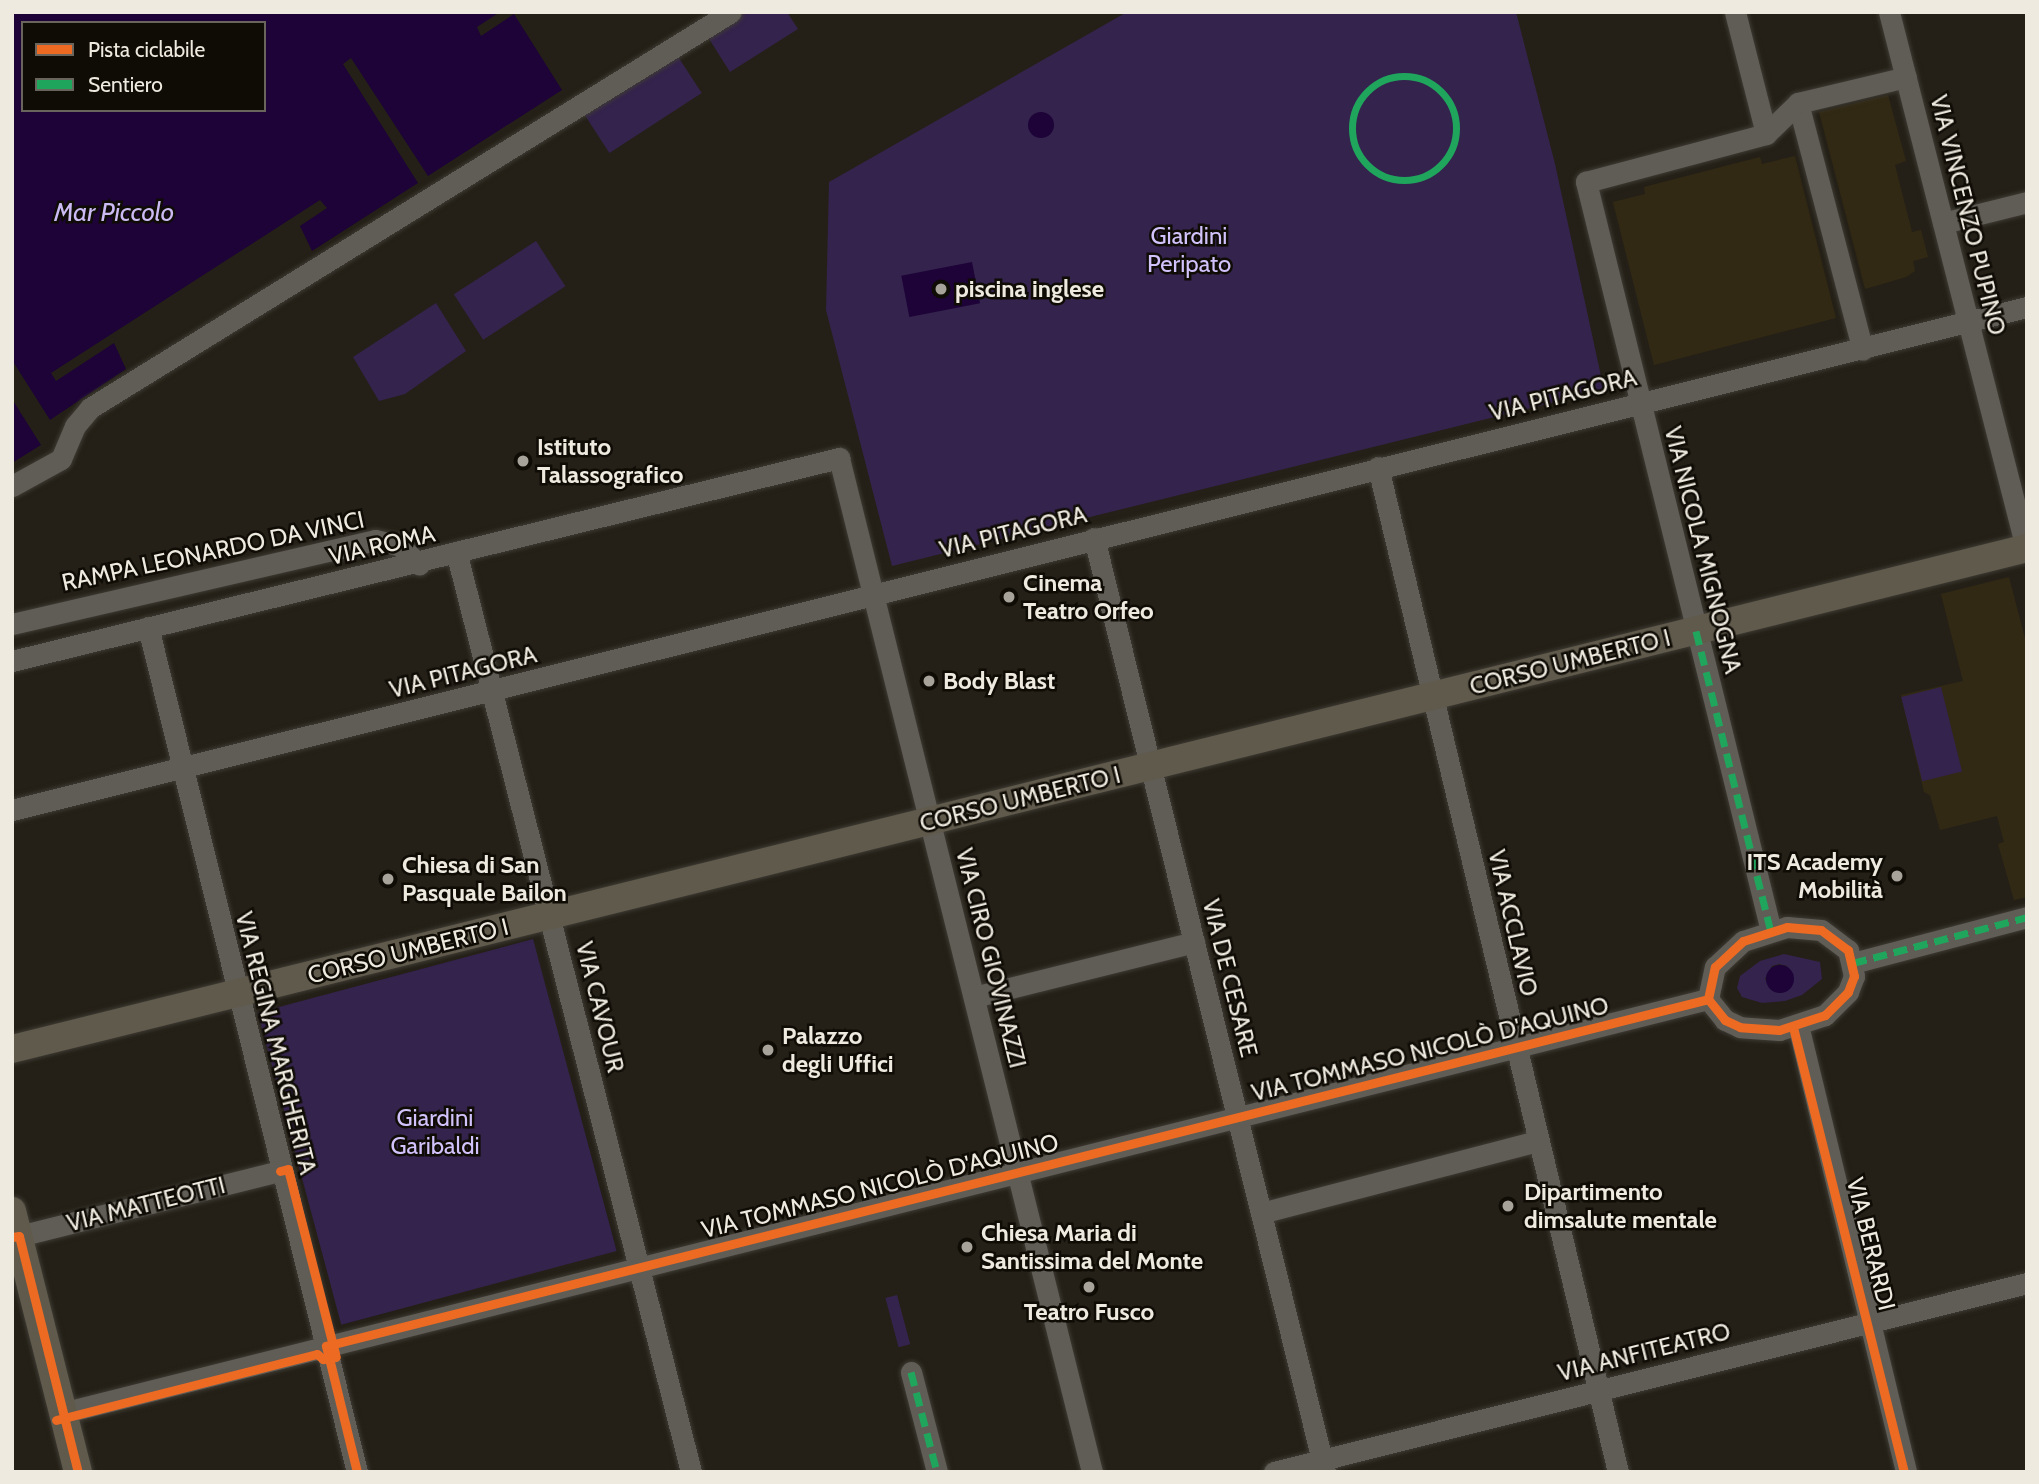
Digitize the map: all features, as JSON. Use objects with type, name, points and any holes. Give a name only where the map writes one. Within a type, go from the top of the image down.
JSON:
[{"type":"main road","name":"CORSO UMBERTO I","points":[[12,1049],[2026,549]]},
{"type":"main road","points":[[14,1228],[78,1472]]},
{"type":"street","points":[[12,486],[61,459],[75,426],[90,408],[732,12]]},
{"type":"street","points":[[1735,12],[1766,134],[1798,103],[1906,77]]},
{"type":"street","name":"VIA VINCENZO PUPINO","points":[[1889,12],[2026,549]]},
{"type":"street","points":[[1798,103],[1863,350]]},
{"type":"street","name":"VIA NICOLA MIGNOGNA","points":[[1766,134],[1586,182],[1771,930]]},
{"type":"street","points":[[1943,223],[2027,202]]},
{"type":"street","name":"VIA PITAGORA","points":[[12,810],[2027,307]]},
{"type":"street","name":"VIA ROMA","points":[[12,661],[457,555],[839,458]]},
{"type":"street","name":"VIA CIRO GIOVINAZZI","points":[[839,458],[1092,1472]]},
{"type":"street","name":"VIA ACCLAVIO","points":[[1378,467],[1618,1472]]},
{"type":"street","name":"VIA DE CESARE","points":[[1094,538],[1323,1466]]},
{"type":"street","name":"RAMPA LEONARDO DA VINCI","points":[[12,624],[375,540],[399,545],[419,564]]},
{"type":"street","name":"VIA CAVOUR","points":[[457,555],[691,1472]]},
{"type":"street","name":"VIA REGINA MARGHERITA","points":[[148,627],[236,994],[357,1472]]},
{"type":"street","points":[[1853,963],[2027,917]]},
{"type":"street","points":[[1787,927],[1821,930],[1848,950],[1854,976],[1838,1005],[1798,1026],[1779,1031],[1740,1027],[1725,1020],[1708,999],[1715,967],[1728,952],[1771,930],[1787,927]]},
{"type":"street","points":[[974,997],[1194,942]]},
{"type":"street","name":"VIA TOMMASO NICOLÒ D'AQUINO","points":[[62,1413],[1708,999]]},
{"type":"street","name":"VIA BERARDI","points":[[1798,1026],[1906,1472]]},
{"type":"street","points":[[1261,1213],[1538,1141]]},
{"type":"street","name":"VIA MATTEOTTI","points":[[14,1228],[280,1171]]},
{"type":"street","name":"VIA ANFITEATRO","points":[[1274,1472],[1323,1466],[1600,1390],[2027,1283]]},
{"type":"street","points":[[911,1372],[937,1472]]},
{"type":"shaded area","points":[[1888,95],[1906,161],[1895,165],[1912,232],[1921,230],[1928,257],[1913,261],[1915,271],[1906,277],[1865,289],[1819,112]]},
{"type":"shaded area","points":[[1795,156],[1836,318],[1654,365],[1613,202],[1645,194],[1644,187],[1760,157],[1762,164]]},
{"type":"shaded area","points":[[2009,577],[2027,646],[2027,897],[2014,900],[1998,844],[2004,842],[1997,816],[1940,830],[1930,795],[1924,792],[1901,695],[1963,681],[1941,594]]},
{"type":"green space","points":[[739,12],[787,12],[798,29],[730,72],[706,34]]},
{"type":"green space","name":"Giardini Peripato","points":[[1127,12],[1516,12],[1555,164],[1604,390],[892,566],[826,310],[829,182]]},
{"type":"green space","points":[[675,52],[702,93],[609,153],[583,112]]},
{"type":"green space","points":[[536,241],[565,286],[483,340],[454,294]]},
{"type":"green space","points":[[436,303],[466,351],[405,394],[379,401],[353,357]]},
{"type":"green space","points":[[1941,687],[1962,771],[1922,781],[1901,697]]},
{"type":"green space","name":"Giardini Garibaldi","points":[[533,939],[617,1251],[341,1325],[258,1013]]},
{"type":"green space","points":[[1784,954],[1820,962],[1822,979],[1802,995],[1785,1001],[1762,1003],[1742,997],[1737,988],[1740,976],[1760,961]],"holes":[[[1772,966],[1787,966],[1792,986],[1780,993],[1773,991],[1765,979]]]},
{"type":"green space","points":[[897,1295],[910,1344],[899,1347],[885,1298]]},
{"type":"water","name":"Mar Piccolo","points":[[12,12],[500,12],[477,27],[481,36],[514,14],[562,90],[428,176],[351,58],[343,64],[418,183],[312,251],[300,226],[327,208],[320,200],[51,373],[56,381],[114,343],[126,369],[50,420],[12,360]]},
{"type":"water","points":[[1041,112],[1050,116],[1054,125],[1050,134],[1041,138],[1032,134],[1028,125],[1032,116]]},
{"type":"water","name":"piscina inglese","points":[[972,262],[980,303],[909,317],[901,276]]},
{"type":"water","points":[[12,399],[41,445],[12,463]]},
{"type":"water","points":[[1780,965],[1790,969],[1794,979],[1790,989],[1780,993],[1770,989],[1766,979],[1770,969]]},
{"type":"marked path","points":[[1404,76],[1424,80],[1441,91],[1452,108],[1456,128],[1452,148],[1441,165],[1424,176],[1404,180],[1384,176],[1367,165],[1356,148],[1352,128],[1356,108],[1367,91],[1384,80],[1404,76]]},
{"type":"marked path","points":[[1696,631],[1771,931]]},
{"type":"marked path","points":[[1853,963],[2027,917]]},
{"type":"marked path","points":[[911,1372],[937,1472]]},
{"type":"cycle path","points":[[1787,927],[1821,930],[1848,950],[1854,976],[1848,992],[1825,1015],[1779,1030],[1740,1027],[1725,1020],[1708,999],[1715,967],[1743,941],[1787,927]]},
{"type":"cycle path","points":[[357,1472],[326,1346],[1708,999]]},
{"type":"cycle path","points":[[1793,1027],[1904,1472]]},
{"type":"cycle path","points":[[280,1171],[288,1169],[335,1354]]},
{"type":"cycle path","points":[[12,1237],[19,1236],[78,1472]]},
{"type":"cycle path","points":[[56,1420],[317,1354],[323,1359],[336,1357]]},
{"type":"place","name":"piscina inglese","points":[[941,289]]},
{"type":"place","name":"Istituto Talassografico","points":[[523,461]]},
{"type":"place","name":"Cinema Teatro Orfeo","points":[[1009,597]]},
{"type":"place","name":"Body Blast","points":[[929,681]]},
{"type":"place","name":"ITS Academy Mobilità","points":[[1897,876]]},
{"type":"place","name":"Chiesa di San Pasquale Bailon","points":[[388,879]]},
{"type":"place","name":"Palazzo degli Uffici","points":[[768,1050]]},
{"type":"place","name":"Dipartimento dimsalute mentale","points":[[1508,1206]]},
{"type":"place","name":"Chiesa Maria di Santissima del Monte","points":[[967,1247]]},
{"type":"place","name":"Teatro Fusco","points":[[1089,1287]]}]
